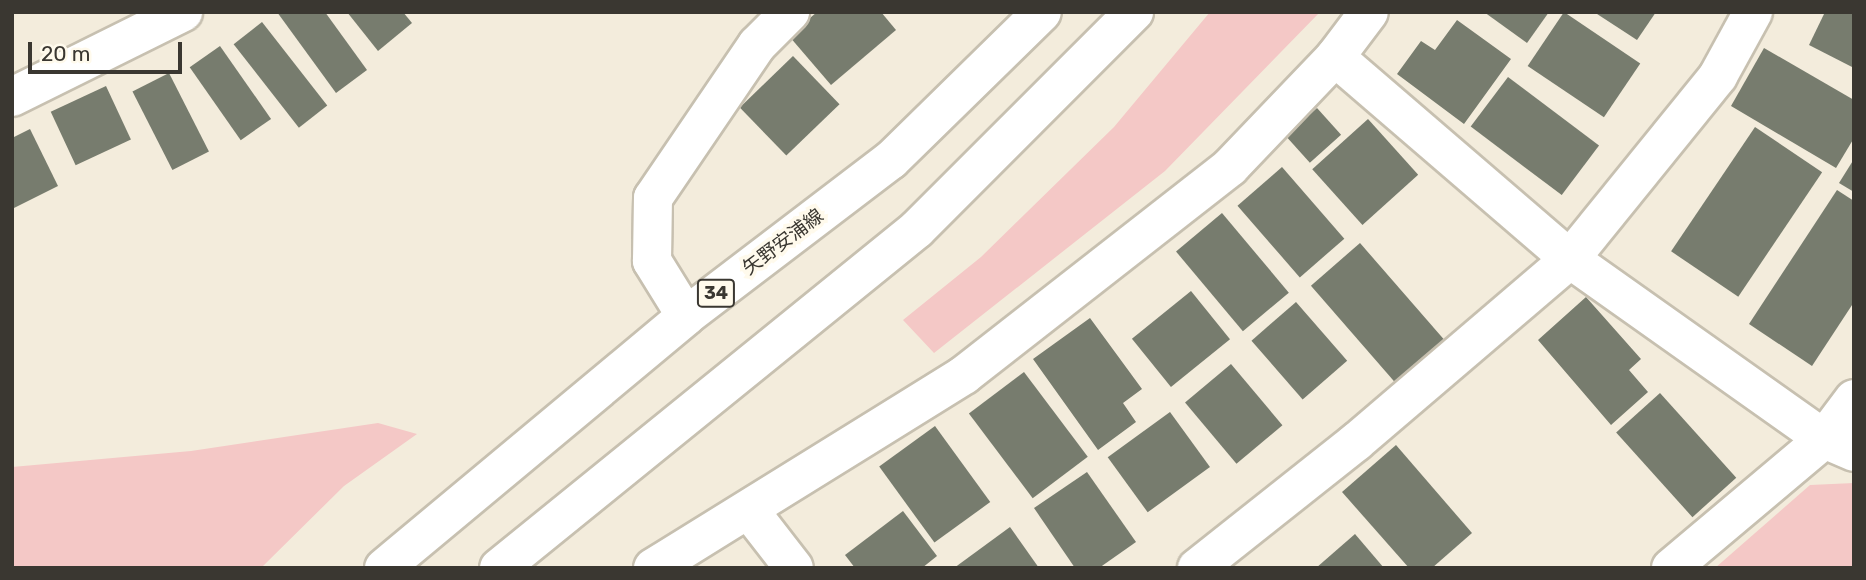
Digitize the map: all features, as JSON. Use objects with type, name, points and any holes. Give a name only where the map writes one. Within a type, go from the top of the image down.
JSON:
[{"type":"street","points":[[685,316],[652,261],[653,198],[757,45],[790,12]]},
{"type":"street","name":"矢野安浦線","points":[[384,568],[685,316],[891,160],[1042,12]]},
{"type":"street","points":[[499,568],[917,229],[1134,12]]},
{"type":"street","points":[[653,568],[974,367],[1230,167],[1335,57],[1368,12]]},
{"type":"street","points":[[1197,568],[1356,442],[1570,259],[1718,76],[1753,12]]},
{"type":"street","points":[[12,97],[174,15]]},
{"type":"street","points":[[1335,57],[1570,259],[1839,446]]},
{"type":"street","points":[[1671,568],[1839,446],[1854,399]]},
{"type":"street","points":[[749,510],[794,568]]},
{"type":"shaded area","points":[[1210,12],[1320,12],[1165,171],[934,353],[903,320],[981,257],[1114,127]]},
{"type":"shaded area","points":[[378,423],[417,434],[344,486],[261,568],[12,568],[12,467],[191,451]]},
{"type":"shaded area","points":[[1854,483],[1854,568],[1715,568],[1810,485]]},
{"type":"building","points":[[277,12],[325,12],[367,70],[336,93]]},
{"type":"building","points":[[347,12],[403,12],[412,23],[378,51]]},
{"type":"building","points":[[817,12],[881,12],[896,30],[831,85],[789,36]]},
{"type":"building","points":[[1484,12],[1549,12],[1527,43]]},
{"type":"building","points":[[1564,12],[1640,63],[1604,117],[1528,66]]},
{"type":"building","points":[[1594,12],[1656,12],[1637,40]]},
{"type":"building","points":[[1825,12],[1854,12],[1854,68],[1809,45]]},
{"type":"building","points":[[1457,20],[1511,59],[1464,124],[1397,74],[1421,41],[1435,50]]},
{"type":"building","points":[[262,22],[327,106],[299,128],[234,44]]},
{"type":"building","points":[[220,46],[271,119],[241,140],[190,67]]},
{"type":"building","points":[[1764,48],[1854,100],[1854,138],[1836,168],[1731,106]]},
{"type":"building","points":[[793,56],[840,104],[786,156],[740,107]]},
{"type":"building","points":[[169,73],[209,151],[172,170],[132,92]]},
{"type":"building","points":[[1508,77],[1599,146],[1562,195],[1471,127]]},
{"type":"building","points":[[106,86],[131,139],[76,165],[51,112]]},
{"type":"building","points":[[1317,108],[1341,135],[1310,163],[1286,136]]},
{"type":"building","points":[[1368,119],[1418,175],[1362,225],[1312,169]]},
{"type":"building","points":[[1755,127],[1822,172],[1738,297],[1671,251]]},
{"type":"building","points":[[30,129],[58,186],[12,209],[12,138]]},
{"type":"building","points":[[1854,159],[1854,192],[1839,183]]},
{"type":"building","points":[[1282,167],[1344,239],[1300,277],[1237,206]]},
{"type":"building","points":[[1837,190],[1854,201],[1854,302],[1812,366],[1749,324]]},
{"type":"building","points":[[1222,213],[1289,293],[1243,331],[1176,252]]},
{"type":"building","points":[[1360,243],[1445,340],[1396,383],[1311,286]]},
{"type":"building","points":[[1191,291],[1230,339],[1171,387],[1132,339]]},
{"type":"building","points":[[1586,297],[1641,359],[1629,370],[1648,392],[1611,425],[1538,340]]},
{"type":"building","points":[[1296,302],[1347,361],[1303,400],[1251,341]]},
{"type":"building","points":[[1090,318],[1142,389],[1123,403],[1136,422],[1098,450],[1033,359]]},
{"type":"building","points":[[1231,364],[1282,425],[1236,464],[1185,403]]},
{"type":"building","points":[[1024,372],[1088,457],[1033,498],[969,414]]},
{"type":"building","points":[[1660,393],[1736,478],[1692,517],[1616,432]]},
{"type":"building","points":[[1170,412],[1210,467],[1148,512],[1108,457]]},
{"type":"building","points":[[935,426],[990,502],[934,543],[879,467]]},
{"type":"building","points":[[1396,445],[1472,533],[1432,568],[1409,568],[1342,492]]},
{"type":"building","points":[[1087,472],[1136,542],[1099,568],[1075,568],[1034,508]]},
{"type":"building","points":[[903,511],[937,556],[922,568],[855,568],[845,555]]},
{"type":"building","points":[[1010,527],[1039,568],[954,568]]},
{"type":"building","points":[[1355,534],[1384,568],[1316,568]]}]
